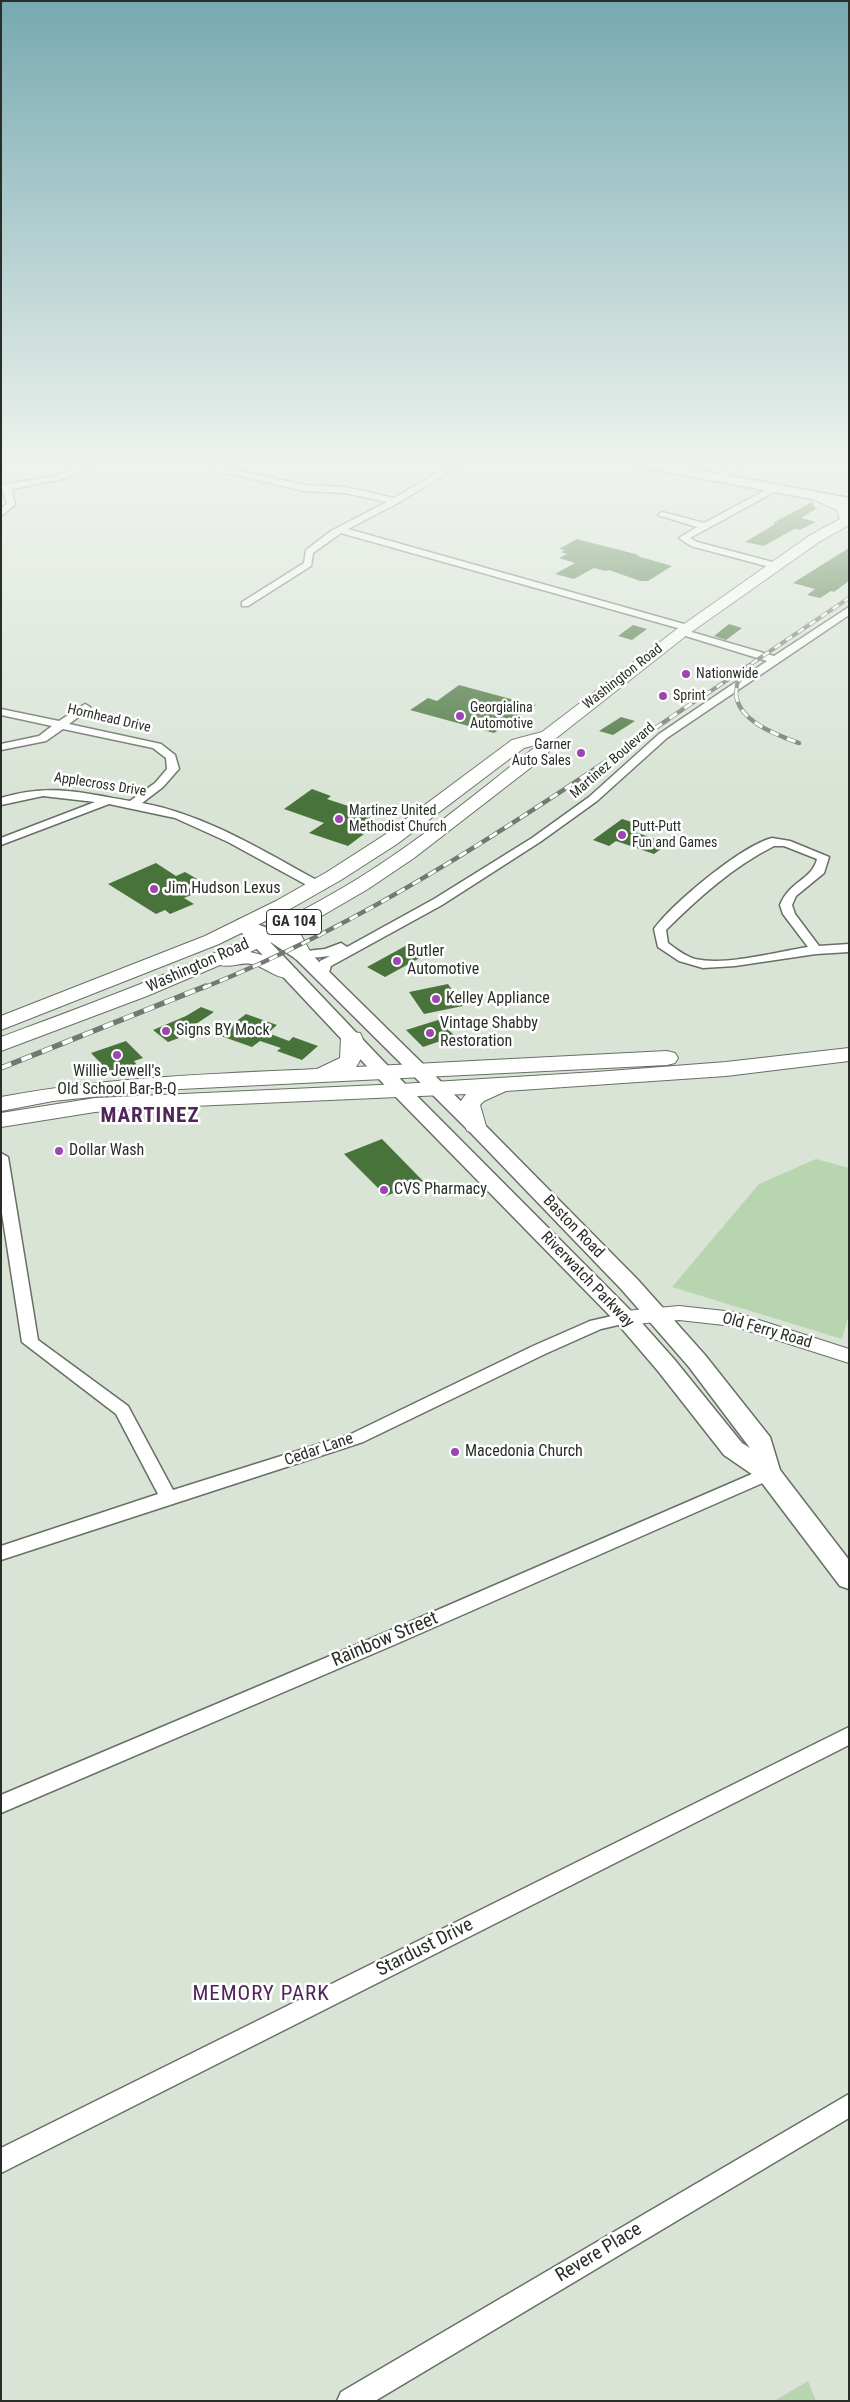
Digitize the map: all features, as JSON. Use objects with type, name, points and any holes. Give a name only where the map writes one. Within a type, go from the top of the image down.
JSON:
[{"type":"main road","name":"Washington Road","points":[[1,1024],[163,961],[244,924],[313,889],[390,840],[518,744],[548,736],[685,630],[768,573]]},
{"type":"main road","name":"Washington Road","points":[[1,1045],[198,968],[308,915],[360,885],[416,848],[541,751],[548,736]]},
{"type":"main road","points":[[302,955],[294,943],[291,934],[308,915]]},
{"type":"main road","name":"Riverwatch Parkway","points":[[244,924],[263,937],[288,973],[625,1318],[671,1371],[733,1449],[768,1473]]},
{"type":"main road","name":"Baston Road","points":[[263,937],[282,940],[302,955],[416,1070],[475,1126],[630,1285],[697,1361],[761,1444],[768,1473],[849,1579]]},
{"type":"main road","points":[[198,968],[248,957],[260,959],[288,973]]},
{"type":"main road","points":[[316,1075],[338,1069],[350,1060],[354,1053],[352,1038]]},
{"type":"main road","points":[[1,1120],[95,1105],[137,1093],[316,1075],[719,1055],[849,1040]]},
{"type":"main road","points":[[1,1104],[53,1094],[435,1088],[671,1074],[849,1054]]},
{"type":"main road","points":[[475,1126],[470,1105],[476,1096],[505,1083]]},
{"type":"street","points":[[245,604],[294,573]]},
{"type":"street","points":[[489,573],[685,630],[775,660]]},
{"type":"street","name":"Martinez Boulevard","points":[[322,975],[326,964],[469,883],[574,814],[604,790],[650,746],[849,610]]},
{"type":"street","points":[[1,747],[9,747],[42,739],[85,706]]},
{"type":"street","name":"Hornhead Drive","points":[[1,712],[157,746],[171,757],[173,769],[159,785],[133,804]]},
{"type":"street","name":"Applecross Drive","points":[[1,802],[33,792],[52,791],[133,804],[179,816],[219,843],[313,889]]},
{"type":"street","points":[[1,842],[108,801]]},
{"type":"street","points":[[816,950],[789,914],[786,905],[790,894],[804,880],[820,870],[823,857],[786,843],[772,842],[756,850],[706,886],[660,929],[662,944],[674,955],[694,962],[717,964],[816,950],[849,948]]},
{"type":"street","name":"Martinez Boulevard","points":[[302,955],[327,953],[391,928]]},
{"type":"street","points":[[1,1157],[30,1342],[122,1410],[169,1498]]},
{"type":"street","name":"Old Ferry Road","points":[[625,1318],[679,1313],[734,1319],[849,1356]]},
{"type":"street","name":"Cedar Lane","points":[[1,1553],[357,1438],[539,1350],[596,1325],[625,1318]]},
{"type":"street","name":"Rainbow Street","points":[[1,1804],[389,1639],[768,1473]]},
{"type":"street","name":"Stardust Drive","points":[[1,2161],[849,1735]]},
{"type":"street","name":"Revere Place","points":[[350,2401],[849,2105]]},
{"type":"green space","points":[[816,1159],[849,1168],[849,1314],[842,1339],[672,1287],[759,1184]]},
{"type":"green space","points":[[808,2381],[816,2401],[774,2401]]},
{"type":"building","points":[[557,573],[585,573],[574,579],[555,574]]},
{"type":"building","points":[[618,573],[661,573],[648,581],[640,581]]},
{"type":"building","points":[[809,573],[849,573],[849,581],[834,592],[831,591],[820,598],[807,595],[815,589],[793,583]]},
{"type":"building","points":[[729,624],[742,628],[726,640],[714,636]]},
{"type":"building","points":[[633,625],[647,629],[632,640],[618,636]]},
{"type":"building","points":[[459,685],[536,705],[494,733],[410,710],[428,698],[437,701]]},
{"type":"building","points":[[621,717],[635,721],[613,735],[599,731]]},
{"type":"building","name":"Martinez United Methodist Church","points":[[312,789],[331,796],[327,799],[372,814],[370,816],[372,816],[352,831],[364,834],[348,846],[309,833],[324,823],[284,809]]},
{"type":"building","name":"Putt-Putt Fun and Games","points":[[622,819],[638,824],[630,830],[668,844],[654,854],[616,841],[609,846],[593,840]]},
{"type":"building","name":"Jim Hudson Lexus","points":[[156,863],[176,876],[185,872],[199,880],[186,886],[196,893],[184,898],[194,904],[170,914],[165,910],[156,914],[108,884]]},
{"type":"building","name":"Butler Automotive","points":[[409,944],[427,954],[385,977],[367,967]]},
{"type":"building","name":"Kelley Appliance","points":[[448,984],[463,1006],[424,1014],[409,992]]},
{"type":"building","points":[[201,1007],[214,1012],[196,1024],[173,1033],[179,1038],[168,1042],[153,1030],[186,1016]]},
{"type":"building","points":[[246,1014],[277,1025],[268,1033],[289,1041],[293,1037],[318,1046],[302,1060],[277,1051],[281,1048],[260,1041],[252,1047],[218,1035]]},
{"type":"building","name":"Vintage Shabby Restoration","points":[[438,1020],[455,1036],[423,1047],[406,1030]]},
{"type":"building","name":"Willie Jewell's Old School Bar-B-Q","points":[[126,1041],[143,1058],[134,1061],[137,1065],[111,1074],[91,1053]]},
{"type":"building","name":"CVS Pharmacy","points":[[382,1139],[423,1181],[386,1196],[344,1154]]},
{"type":"railway","points":[[705,695],[849,598]]},
{"type":"railway","points":[[736,694],[737,684],[746,671]]},
{"type":"railway","points":[[203,988],[271,959],[336,927],[400,892],[524,815],[707,693]]},
{"type":"railway","points":[[736,694],[738,703],[751,719],[760,726],[799,743]]},
{"type":"railway","points":[[1,1068],[206,986]]},
{"type":"place","name":"Nationwide","points":[[686,674]]},
{"type":"place","name":"Sprint","points":[[663,696]]},
{"type":"place","name":"Georgialina Automotive","points":[[460,716]]},
{"type":"place","name":"Garner Auto Sales","points":[[581,753]]},
{"type":"place","name":"Martinez United Methodist Church","points":[[339,819]]},
{"type":"place","name":"Putt-Putt Fun and Games","points":[[622,835]]},
{"type":"place","name":"Jim Hudson Lexus","points":[[154,889]]},
{"type":"place","name":"Butler Automotive","points":[[397,961]]},
{"type":"place","name":"Kelley Appliance","points":[[436,999]]},
{"type":"place","name":"Signs BY Mock","points":[[166,1031]]},
{"type":"place","name":"Vintage Shabby Restoration","points":[[430,1033]]},
{"type":"place","name":"Willie Jewell's Old School Bar-B-Q","points":[[117,1055]]},
{"type":"place","name":"Dollar Wash","points":[[59,1151]]},
{"type":"place","name":"CVS Pharmacy","points":[[384,1190]]},
{"type":"place","name":"Macedonia Church","points":[[455,1452]]},
{"type":"district","name":"MARTINEZ","points":[[150,1117]]},
{"type":"district","name":"MEMORY PARK","points":[[261,1995]]}]
